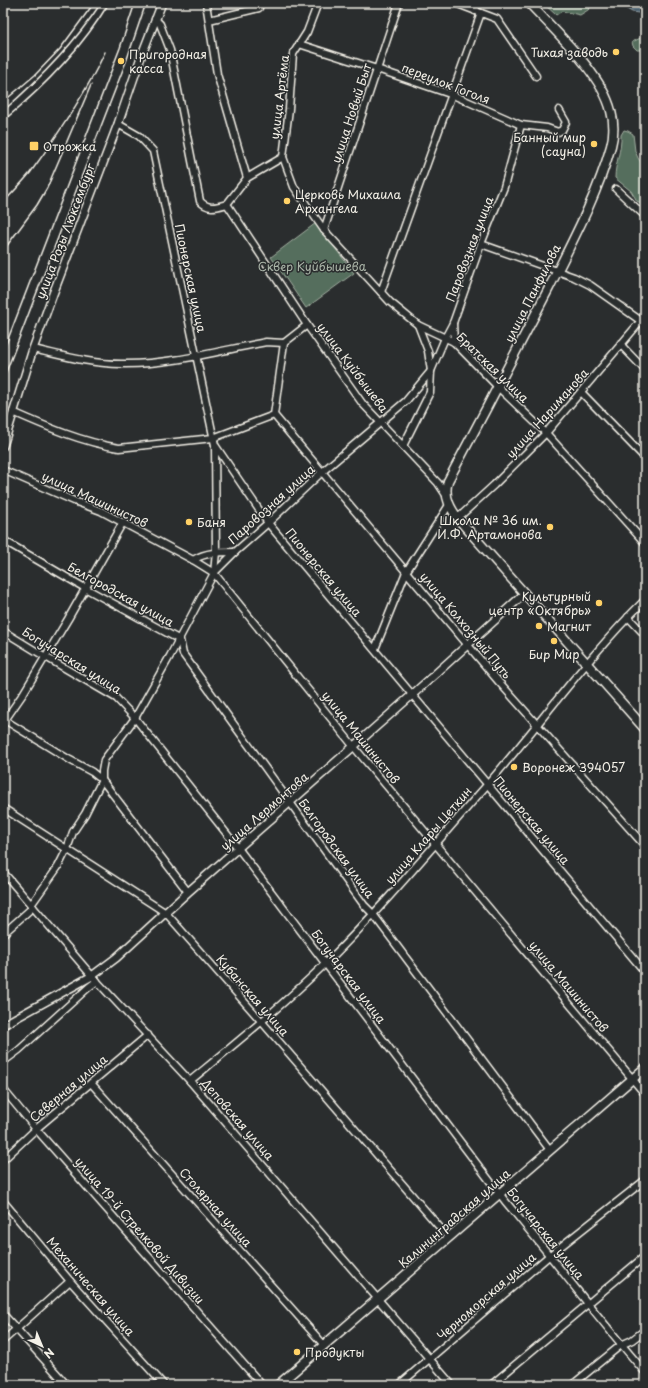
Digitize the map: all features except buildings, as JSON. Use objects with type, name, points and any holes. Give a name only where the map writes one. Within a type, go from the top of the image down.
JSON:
[{"type":"main road","name":"улица Панфилова","points":[[446,495],[448,481],[498,387],[594,194],[611,145],[613,123],[611,109],[605,95],[584,62],[529,3]]},
{"type":"main road","name":"улица Куйбышева","points":[[446,495],[449,504],[458,518],[645,729]]},
{"type":"main road","name":"Калининградская улица","points":[[278,1385],[645,1068]]},
{"type":"street","name":"улица Розы Люксембург","points":[[3,446],[33,349],[118,124],[140,57],[162,3]]},
{"type":"street","points":[[156,19],[160,24],[170,50],[200,201],[209,207],[227,204],[247,178],[217,74],[206,3]]},
{"type":"street","name":"улица Артёма","points":[[247,178],[283,158],[289,109],[293,54],[307,32],[318,3]]},
{"type":"street","name":"улица Новый Быт","points":[[324,230],[399,3]]},
{"type":"street","points":[[455,3],[497,19],[536,76]]},
{"type":"street","points":[[381,292],[453,95],[478,12],[477,3]]},
{"type":"street","points":[[209,20],[259,8]]},
{"type":"street","name":"переулок Гоголя","points":[[299,44],[453,95],[521,125],[547,128],[558,132],[562,130],[566,122],[559,110]]},
{"type":"street","name":"Пионерская улица","points":[[118,124],[139,136],[153,151],[215,445],[268,522],[645,972]]},
{"type":"street","name":"Паровозная улица","points":[[3,934],[32,906],[58,867],[73,832],[85,814],[102,780],[104,760],[135,718],[180,640],[214,573],[322,472],[406,401],[431,371],[453,323],[481,244],[504,187],[521,125]]},
{"type":"street","name":"Братская улица","points":[[283,158],[294,187],[324,230],[390,302],[418,325],[454,342],[546,433],[645,543]]},
{"type":"street","points":[[616,189],[645,216]]},
{"type":"street","name":"улица Куйбышева","points":[[227,204],[307,325],[362,403],[438,483],[446,495]]},
{"type":"street","points":[[481,244],[574,277],[590,285],[643,318]]},
{"type":"street","name":"улица Нариманова","points":[[458,518],[494,485],[546,433],[643,318]]},
{"type":"street","points":[[453,323],[454,342]]},
{"type":"street","points":[[33,349],[95,362],[120,364],[155,363],[266,342],[284,343],[307,325]]},
{"type":"street","points":[[403,446],[430,392],[431,371],[428,351],[418,325]]},
{"type":"street","points":[[13,412],[82,439],[104,446],[119,448],[213,438],[274,415],[284,343]]},
{"type":"street","points":[[620,344],[645,370]]},
{"type":"street","points":[[582,392],[645,458]]},
{"type":"street","name":"улица Колхозный Путь","points":[[274,415],[503,687],[538,724],[645,846]]},
{"type":"street","points":[[214,573],[216,552],[215,445]]},
{"type":"street","name":"улица Машинистов","points":[[3,470],[101,511],[193,560],[214,573],[354,747],[645,1094]]},
{"type":"street","points":[[438,483],[443,484],[448,481]]},
{"type":"street","points":[[375,650],[406,572],[449,504]]},
{"type":"street","points":[[123,522],[68,619],[44,656],[23,694],[3,721],[92,772],[102,780],[188,892]]},
{"type":"street","name":"Белгородская улица","points":[[3,540],[85,588],[180,640],[183,654],[290,804],[364,905],[373,914],[550,1150]]},
{"type":"street","points":[[193,560],[200,555],[216,552],[235,552]]},
{"type":"street","name":"улица Лермонтова","points":[[3,1025],[94,978],[188,892],[290,804],[524,594]]},
{"type":"street","name":"улица Клары Цеткин","points":[[190,1081],[262,1022],[326,963],[373,914],[488,784],[587,664],[645,600]]},
{"type":"street","points":[[628,617],[645,635]]},
{"type":"street","name":"Богучарская улица","points":[[3,631],[116,698],[135,718],[238,848],[500,1194],[621,1345],[645,1372]]},
{"type":"street","points":[[170,656],[183,654]]},
{"type":"street","name":"Кубанская улица","points":[[3,808],[166,913],[449,1238]]},
{"type":"street","name":"Деповская улица","points":[[3,872],[94,978],[190,1081],[452,1385]]},
{"type":"street","points":[[3,1062],[19,1050],[89,987],[94,978]]},
{"type":"street","name":"Северная улица","points":[[3,1160],[36,1129],[148,1035]]},
{"type":"street","name":"Столярная улица","points":[[92,1083],[324,1345]]},
{"type":"street","name":"улица 19-й Стрелковой Дивизии","points":[[3,1089],[36,1129],[262,1385]]},
{"type":"street","name":"Черноморская улица","points":[[399,1385],[550,1255],[645,1180]]},
{"type":"street","name":"Механическая улица","points":[[3,1201],[70,1281],[164,1385]]},
{"type":"street","points":[[491,1385],[587,1303],[645,1256]]},
{"type":"street","points":[[3,1341],[70,1281]]},
{"type":"street","points":[[3,1314],[67,1385]]},
{"type":"street","points":[[572,1385],[621,1345],[639,1336],[645,1330]]},
{"type":"green space","points":[[543,3],[592,3],[592,6],[580,15],[562,11],[556,15]]},
{"type":"green space","points":[[645,36],[645,50],[637,50],[633,46],[632,42]]},
{"type":"green space","points":[[624,130],[633,134],[635,151],[645,168],[645,205],[637,201],[631,191],[615,178],[621,135]]},
{"type":"green space","name":"Сквер Куйбышева","points":[[316,223],[354,273],[306,308],[271,257]]},
{"type":"water","points":[[616,3],[645,3],[645,14],[632,12]]},
{"type":"railway","points":[[3,102],[35,75],[60,49],[94,3]]},
{"type":"railway","points":[[3,111],[68,47],[80,33],[101,3]]},
{"type":"railway","points":[[3,121],[33,95],[61,66],[87,36],[109,3]]},
{"type":"railway","points":[[3,352],[120,48],[135,3]]},
{"type":"railway","points":[[3,380],[127,59],[146,3]]},
{"type":"railway","points":[[3,203],[30,173],[61,129],[80,99],[105,52]]},
{"type":"railway","points":[[3,251],[37,205],[47,188],[91,85]]},
{"type":"place","name":"Тихая заводь","points":[[616,52]]},
{"type":"place","name":"Пригородная касса","points":[[121,61]]},
{"type":"place","name":"Банный мир (сауна)","points":[[594,144]]},
{"type":"place","name":"Отрожка","points":[[34,146]]},
{"type":"place","name":"Церковь Михаила Архангела","points":[[287,201]]},
{"type":"place","name":"Баня","points":[[189,522]]},
{"type":"place","name":"Школа № 36 им. И.Ф. Артамонова","points":[[550,527]]},
{"type":"place","name":"Культурный центр «Октябрь»","points":[[599,603]]},
{"type":"place","name":"Магнит","points":[[539,626]]},
{"type":"place","name":"Бир Мир","points":[[554,641]]},
{"type":"place","name":"Воронеж 394057","points":[[514,767]]},
{"type":"place","name":"Продукты","points":[[297,1352]]}]
